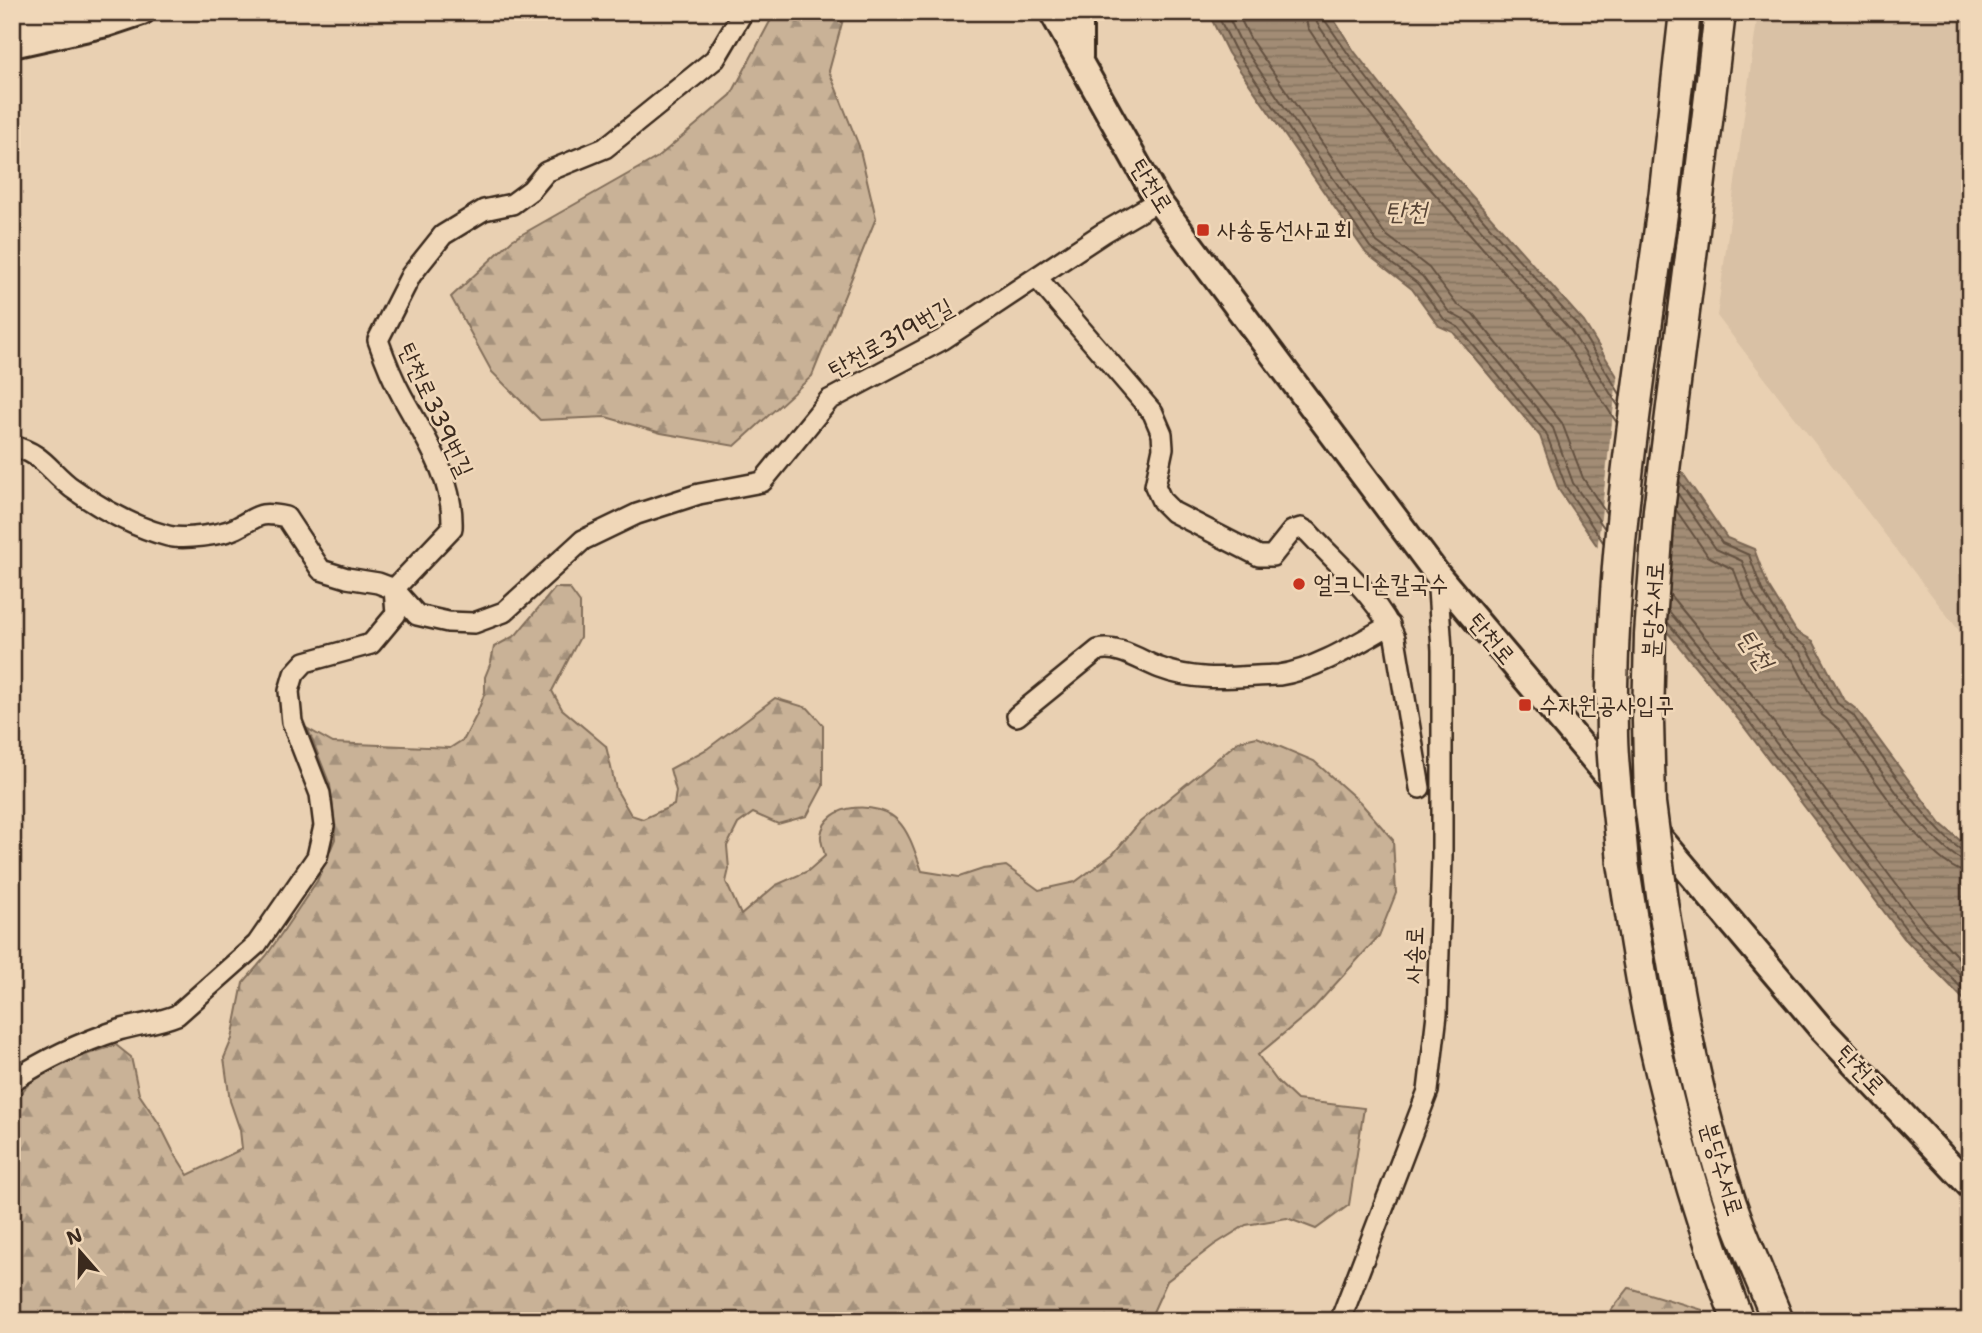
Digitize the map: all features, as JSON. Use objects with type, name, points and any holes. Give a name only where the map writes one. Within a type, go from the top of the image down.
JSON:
[{"type":"highway","name":"분당수서로","points":[[1685,12],[1664,199],[1626,476],[1616,585],[1612,738],[1623,863],[1640,970],[1668,1102],[1684,1160],[1738,1321]]},
{"type":"highway","name":"분당수서로","points":[[1720,12],[1661,497],[1650,635],[1650,803],[1663,904],[1688,1046],[1709,1131],[1731,1203],[1778,1321]]},
{"type":"main road","points":[[12,32],[64,12]]},
{"type":"main road","points":[[12,45],[106,24],[142,12]]},
{"type":"main road","name":"탄천로","points":[[1052,12],[1158,201],[1437,575],[1819,1027],[1970,1186]]},
{"type":"main road","points":[[1080,12],[1080,62]]},
{"type":"street","name":"탄천로339번길","points":[[394,589],[452,528],[453,510],[439,463],[391,375],[378,340],[411,275],[443,235],[484,210],[512,204],[531,190],[546,172],[605,148],[715,59],[743,12]]},
{"type":"street","name":"탄천로319번길","points":[[394,589],[417,615],[448,622],[474,623],[504,612],[583,540],[637,514],[666,504],[734,486],[762,482],[829,400],[942,340],[1103,233],[1158,201]]},
{"type":"street","points":[[1037,278],[1153,413],[1162,434],[1164,448],[1155,486],[1161,501],[1173,513],[1259,556],[1272,556],[1292,531],[1301,527],[1352,580],[1390,625],[1395,638],[1420,788]]},
{"type":"street","points":[[12,446],[38,456],[70,487],[116,516],[171,537],[208,535],[235,529],[253,516],[270,513],[286,517],[321,570],[394,589],[396,614],[371,644],[305,662],[294,674],[289,691],[292,722],[320,794],[324,826],[317,857],[257,944],[177,1015],[163,1021],[122,1029],[89,1041],[12,1081]]},
{"type":"street","name":"사송로","points":[[1340,1321],[1428,1091],[1437,1014],[1441,857],[1442,650],[1437,575]]},
{"type":"street","points":[[1017,716],[1098,650],[1117,650],[1160,668],[1200,678],[1279,676],[1291,674],[1350,648],[1390,625]]},
{"type":"shaded area","points":[[1758,12],[1970,12],[1970,645],[1717,316]]},
{"type":"green space","points":[[775,12],[845,12],[829,71],[859,146],[876,218],[812,376],[735,446],[661,433],[606,417],[540,420],[492,372],[451,297],[512,240],[658,157],[731,95]]},
{"type":"green space","points":[[555,588],[569,588],[580,603],[580,637],[552,691],[562,709],[606,746],[616,789],[631,815],[643,819],[674,805],[676,791],[670,769],[707,749],[775,698],[808,708],[823,725],[823,786],[807,816],[778,824],[753,813],[738,824],[727,846],[729,869],[726,882],[741,915],[776,885],[808,871],[825,856],[821,837],[825,824],[843,810],[867,808],[890,814],[906,832],[922,871],[959,877],[983,869],[1006,866],[1039,890],[1075,882],[1113,854],[1140,822],[1239,741],[1257,737],[1314,761],[1360,802],[1393,840],[1396,893],[1379,936],[1312,1010],[1258,1055],[1277,1081],[1297,1100],[1364,1108],[1349,1205],[1316,1229],[1287,1218],[1246,1225],[1214,1245],[1167,1281],[1149,1321],[12,1321],[12,1103],[33,1079],[79,1057],[116,1045],[131,1057],[139,1094],[188,1175],[242,1149],[240,1130],[230,1101],[224,1058],[232,1039],[243,983],[267,955],[317,881],[335,839],[330,785],[308,729],[333,743],[450,748],[464,739],[476,716],[485,692],[485,677],[494,647],[516,635]]},
{"type":"green space","points":[[1629,1288],[1703,1310],[1707,1321],[1603,1321]]},
{"type":"water","name":"탄천","points":[[1208,12],[1329,12],[1354,51],[1432,151],[1584,322],[1621,383],[1727,538],[1754,549],[1768,586],[1796,631],[1813,641],[1843,699],[1857,710],[1941,824],[1970,849],[1970,1006],[1904,938],[1738,719],[1595,543],[1559,490],[1540,436],[1453,332],[1439,326],[1412,289],[1366,253],[1228,53]]},
{"type":"pier","points":[[1618,370],[1679,462],[1670,563],[1667,639],[1597,551]]},
{"type":"place","name":"사송동선사교회","points":[[1203,230]]},
{"type":"place","name":"얼크니손칼국수","points":[[1299,584]]},
{"type":"place","name":"수자원공사입구","points":[[1525,705]]}]
